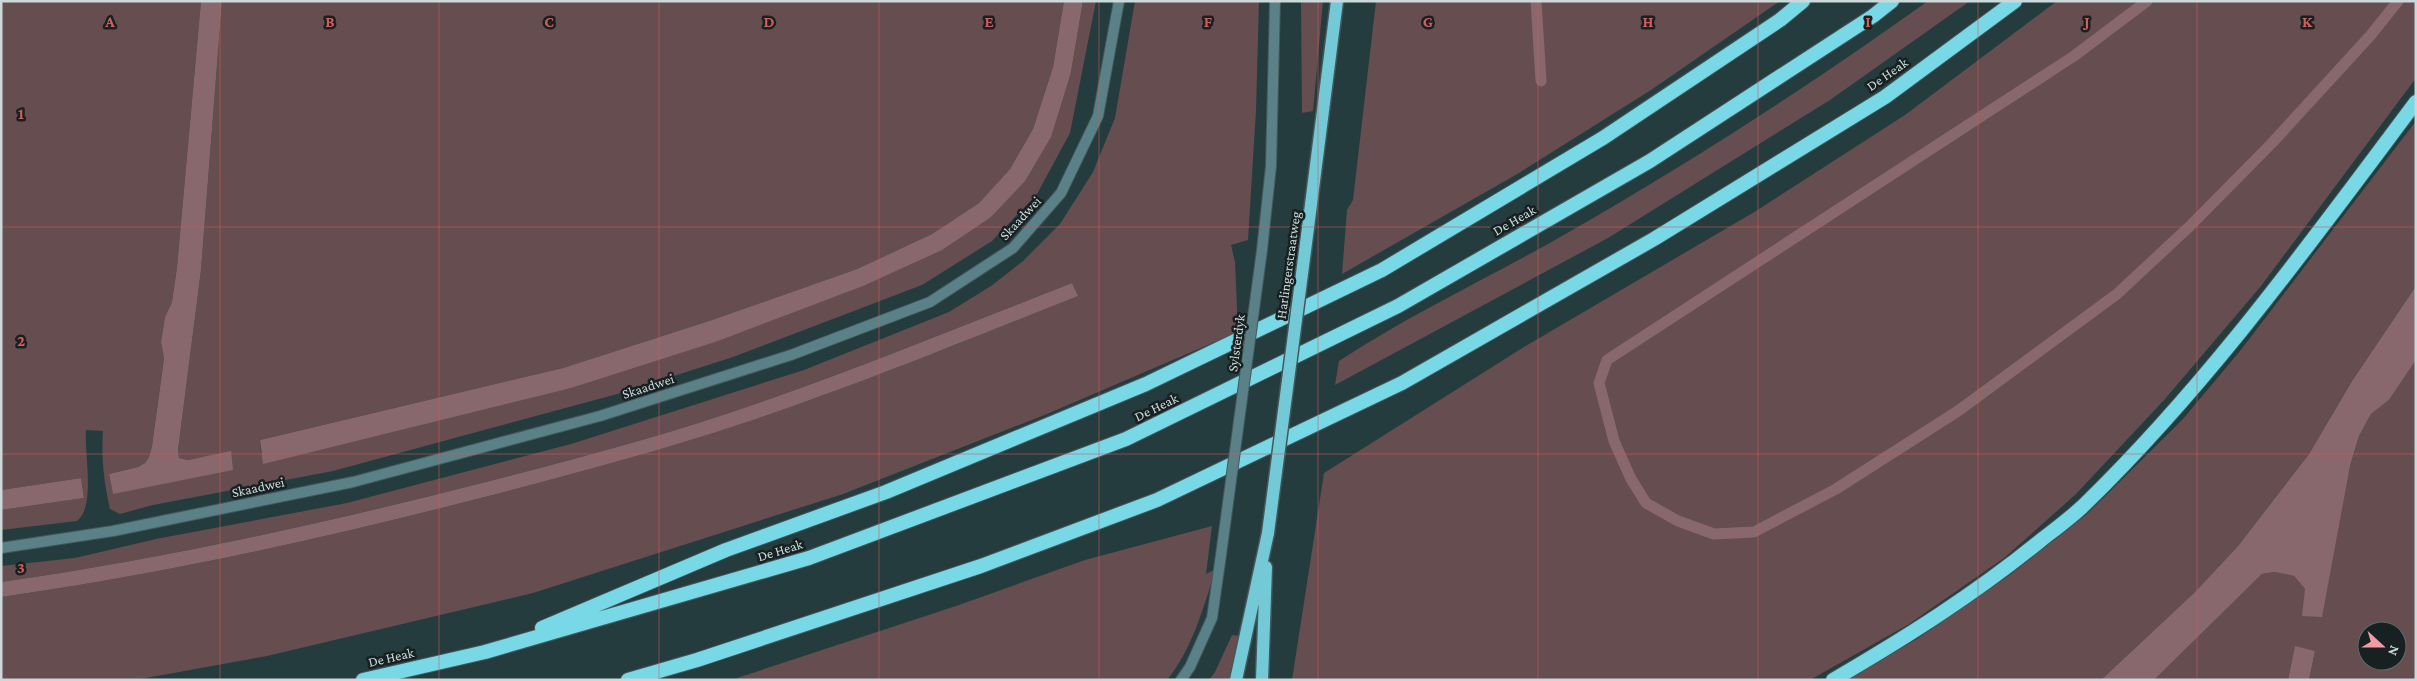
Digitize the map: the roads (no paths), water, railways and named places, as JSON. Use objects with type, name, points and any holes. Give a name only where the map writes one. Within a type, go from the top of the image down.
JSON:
[{"type":"highway","points":[[485,652],[726,550],[886,492],[1146,384],[1382,270],[1603,138],[1780,20],[1803,1]]},
{"type":"highway","name":"De Heak","points":[[363,680],[485,652],[809,558],[1126,439],[1423,291],[1650,161],[1873,16],[1892,1]]},
{"type":"highway","name":"De Heak","points":[[628,680],[697,660],[981,566],[1156,500],[1402,382],[1654,239],[1885,97],[2015,1]]},
{"type":"highway","points":[[1833,680],[1915,632],[2008,567],[2081,508],[2175,409],[2271,294],[2416,102]]},
{"type":"main road","name":"Harlingerstraatweg","points":[[1236,680],[1268,533],[1337,1]]},
{"type":"main road","name":"Harlingerstraatweg","points":[[1262,680],[1268,533]]},
{"type":"street","name":"Skaadwei","points":[[1,548],[113,531],[353,482],[600,416],[791,354],[930,302],[1013,248],[1061,193],[1098,116],[1119,1]]},
{"type":"street","name":"Sylsterdyk","points":[[1181,680],[1190,667],[1212,618],[1262,250],[1271,166],[1275,1]]},
{"type":"waterway","points":[[1536,1],[1541,81]]},
{"type":"waterway","points":[[2147,1],[2074,56],[1607,360],[1599,383],[1614,441],[1631,479],[1646,503],[1678,521],[1714,534],[1754,532],[1836,489],[1958,411],[2117,294],[2190,226],[2272,143],[2370,36],[2398,1]]}]
